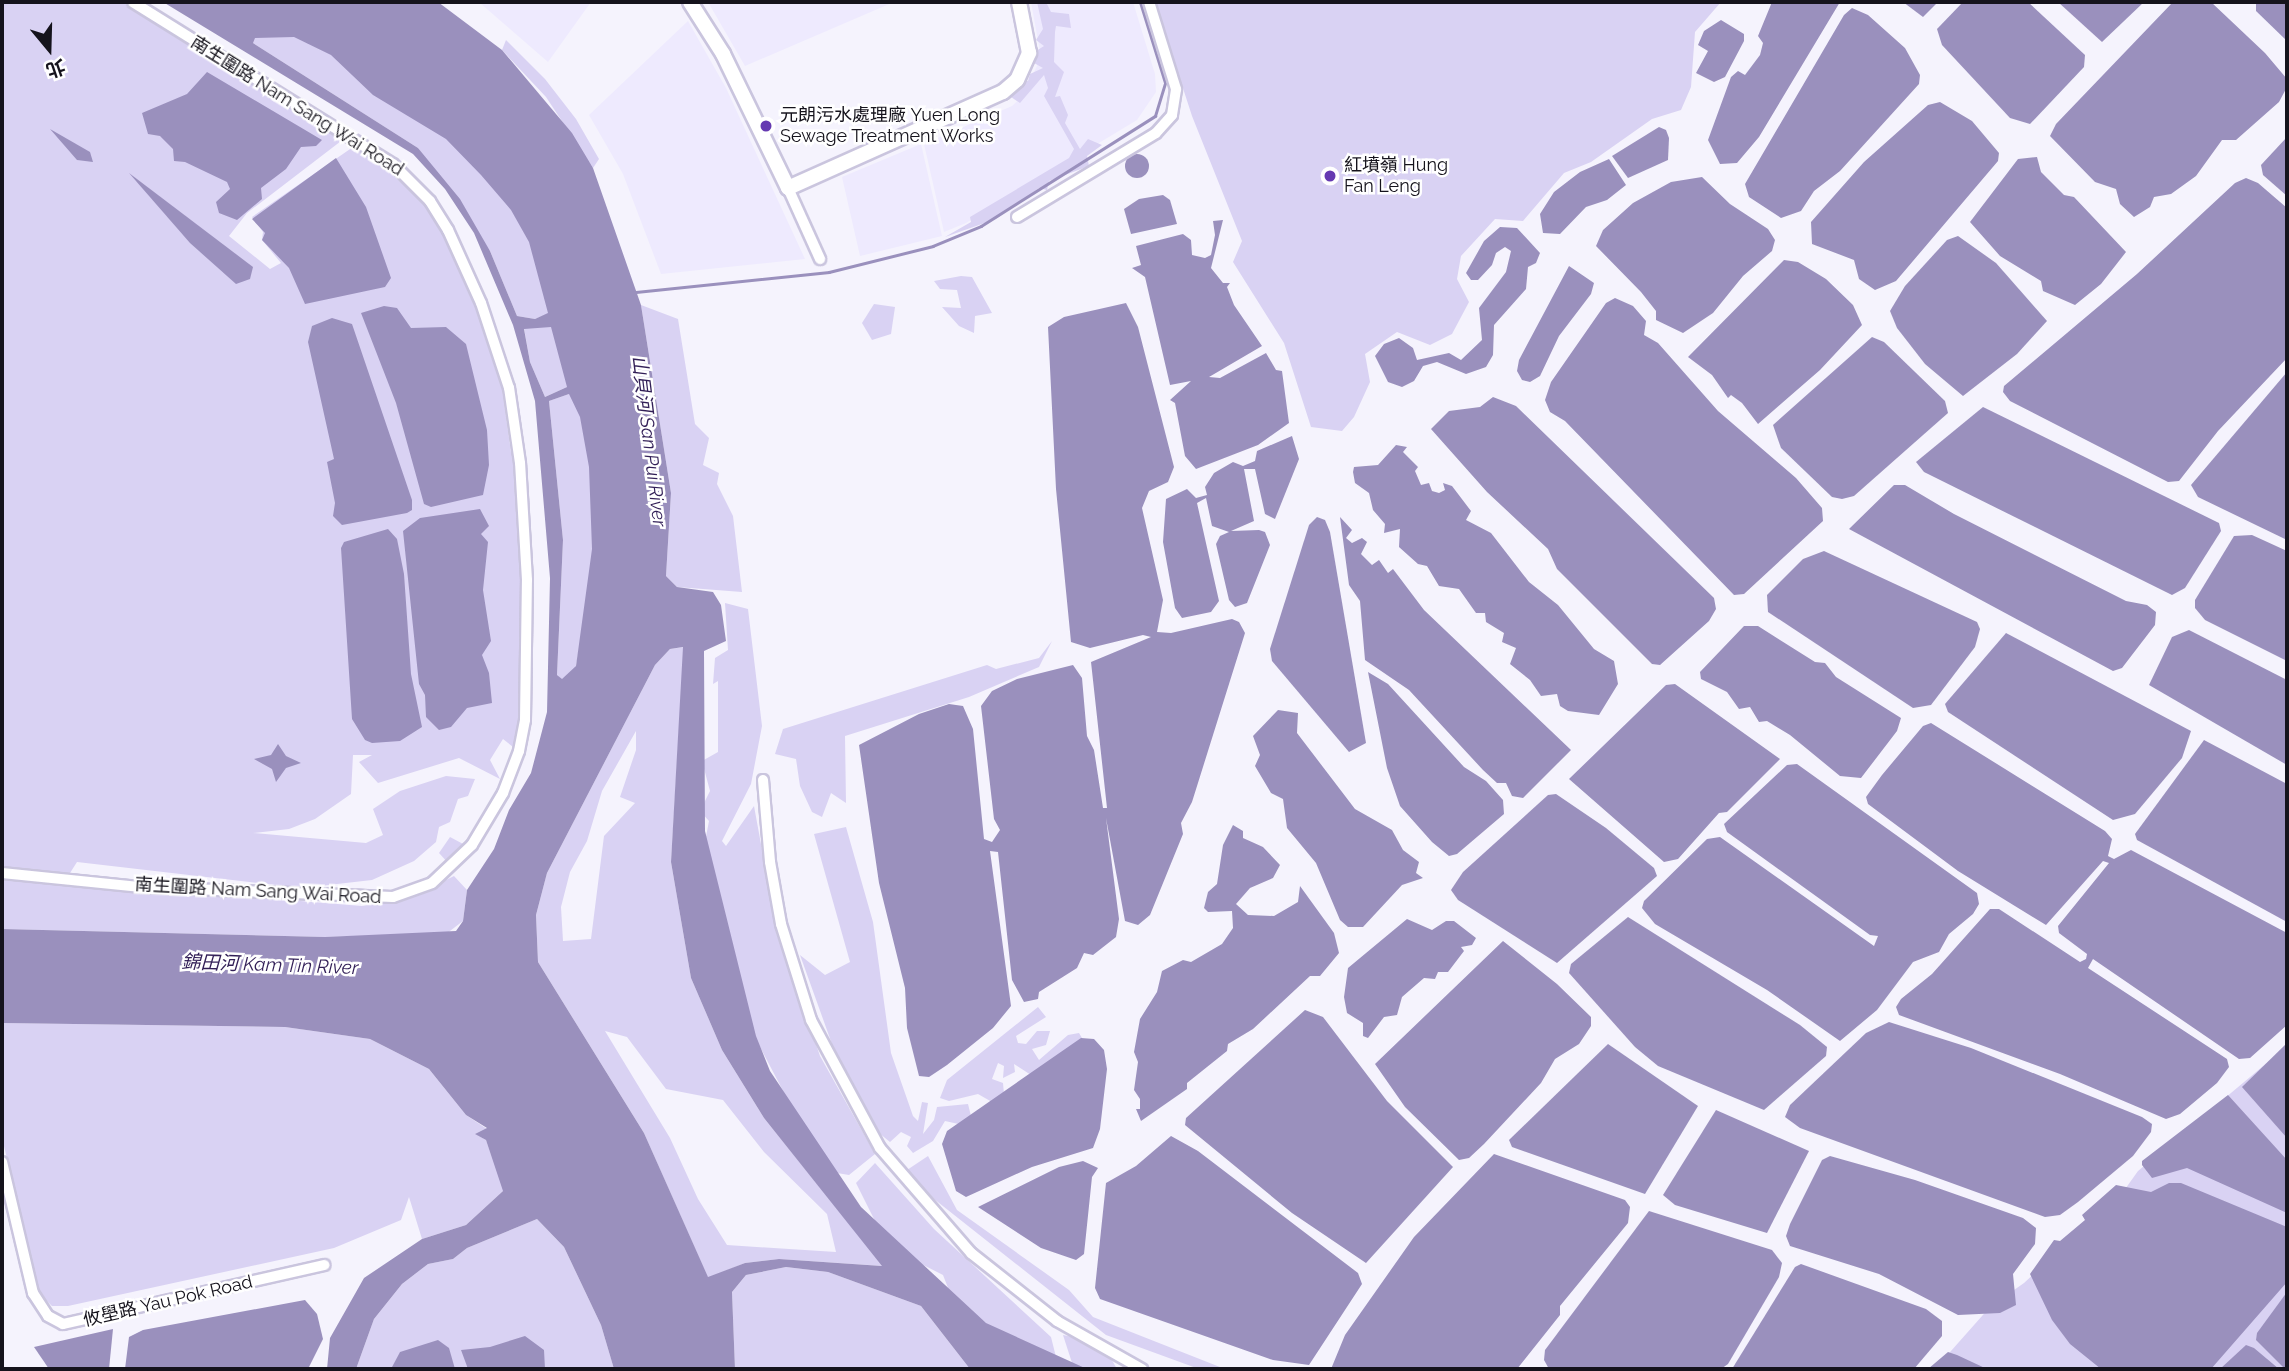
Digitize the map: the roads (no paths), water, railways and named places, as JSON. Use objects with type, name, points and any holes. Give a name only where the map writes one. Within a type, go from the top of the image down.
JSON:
[{"type":"street","name":"南生圍路 Nam Sang Wai Road","points":[[2,873],[141,887],[393,897],[432,883],[472,845],[503,793],[520,751],[525,720],[527,580],[520,464],[509,388],[481,303],[448,230],[430,201],[393,164],[133,2]]},
{"type":"street","points":[[690,2],[723,54],[789,188],[820,259]]},
{"type":"street","points":[[789,188],[1003,92],[1017,80],[1028,53],[1019,2]]},
{"type":"street","points":[[1017,217],[1156,133],[1172,115],[1176,89],[1149,2]]},
{"type":"street","points":[[763,779],[777,900],[807,1008],[839,1078],[880,1148],[971,1253],[1057,1321],[1142,1369]]},
{"type":"street","name":"攸壆路 Yau Pok Road","points":[[2,1162],[33,1293],[48,1316],[62,1324],[324,1265]]},
{"type":"water","points":[[163,2],[438,2],[502,50],[572,133],[593,168],[641,305],[671,493],[666,576],[677,587],[713,592],[721,605],[726,641],[704,651],[705,831],[756,1036],[770,1071],[861,1207],[986,1323],[1087,1369],[970,1369],[921,1306],[828,1272],[786,1267],[746,1275],[732,1292],[735,1369],[614,1369],[601,1325],[564,1247],[537,1219],[467,1248],[453,1259],[428,1264],[402,1284],[374,1319],[356,1369],[327,1369],[330,1338],[364,1278],[422,1239],[466,1225],[503,1191],[486,1140],[475,1134],[487,1128],[466,1115],[429,1069],[370,1039],[285,1027],[2,1023],[2,929],[325,937],[456,931],[463,921],[467,890],[494,849],[509,810],[531,773],[547,712],[550,578],[535,401],[513,325],[474,233],[445,189],[413,154]],"holes":[[[294,37],[331,55],[373,95],[446,139],[511,210],[529,242],[548,313],[535,319],[517,316],[490,251],[460,199],[418,148],[253,43],[255,38]],[[551,327],[567,387],[545,397],[530,362],[524,329]],[[569,394],[580,417],[589,467],[592,549],[576,666],[562,679],[557,675],[563,540],[549,401]],[[683,647],[671,862],[691,978],[722,1050],[764,1118],[882,1266],[779,1259],[745,1263],[708,1277],[644,1133],[538,962],[536,915],[547,873],[655,665],[670,649]]]},
{"type":"water","points":[[1772,2],[1840,2],[1759,137],[1737,163],[1720,164],[1708,140],[1731,77],[1738,71],[1745,75],[1760,55],[1763,43],[1758,36]]},
{"type":"water","points":[[1903,2],[1938,2],[1923,17]]},
{"type":"water","points":[[1963,2],[2028,2],[2085,55],[2084,67],[2030,124],[2010,118],[1942,45],[1937,29]]},
{"type":"water","points":[[2058,2],[2144,2],[2102,42]]},
{"type":"water","points":[[2173,2],[2211,2],[2265,53],[2287,79],[2287,87],[2279,102],[2236,140],[2222,140],[2196,176],[2171,194],[2154,197],[2150,207],[2134,217],[2120,204],[2116,189],[2095,182],[2050,136],[2056,124]]},
{"type":"water","points":[[2256,2],[2287,2],[2287,41],[2256,11]]},
{"type":"water","points":[[1852,8],[1868,15],[1905,48],[1920,75],[1919,84],[1840,171],[1814,191],[1801,211],[1781,218],[1749,197],[1745,184],[1844,15]]},
{"type":"water","points":[[1721,20],[1744,34],[1744,41],[1725,77],[1714,82],[1696,73],[1708,51],[1698,45],[1704,31]]},
{"type":"water","points":[[207,72],[322,140],[316,146],[301,147],[286,169],[261,188],[262,199],[237,220],[219,213],[216,202],[230,189],[227,182],[185,162],[174,161],[173,149],[160,136],[148,134],[142,113],[187,94]]},
{"type":"water","points":[[1940,102],[1972,121],[1999,153],[1998,161],[1896,281],[1875,290],[1859,279],[1854,260],[1812,244],[1811,222],[1864,162],[1928,105]]},
{"type":"water","points":[[1659,127],[1666,130],[1669,138],[1668,160],[1628,178],[1612,156]]},
{"type":"water","points":[[50,129],[90,152],[93,162],[77,160]]},
{"type":"water","points":[[2287,137],[2287,196],[2263,175],[2261,165]]},
{"type":"water","points":[[1137,154],[1145,158],[1149,166],[1145,174],[1137,178],[1129,174],[1125,166],[1129,158]]},
{"type":"water","points":[[2037,157],[2041,172],[2064,195],[2074,197],[2126,252],[2101,284],[2075,305],[2043,291],[2041,281],[2000,256],[1970,222],[2018,159]]},
{"type":"water","points":[[336,158],[366,207],[391,278],[385,287],[305,304],[289,268],[262,240],[265,233],[252,219]]},
{"type":"water","points":[[1609,159],[1626,185],[1607,200],[1586,207],[1560,234],[1543,233],[1540,214],[1554,192],[1580,172]]},
{"type":"water","points":[[129,173],[253,267],[250,279],[236,284],[190,243]]},
{"type":"water","points":[[1702,177],[1730,204],[1768,229],[1775,240],[1772,251],[1743,276],[1713,313],[1683,333],[1656,320],[1656,311],[1641,292],[1596,246],[1603,230],[1633,203],[1671,182]]},
{"type":"water","points":[[2246,178],[2258,183],[2287,208],[2287,358],[2218,431],[2179,481],[2168,482],[2010,401],[2003,392],[2004,386],[2137,274],[2235,183]]},
{"type":"water","points":[[1163,195],[1170,200],[1177,224],[1131,234],[1124,209],[1139,199]]},
{"type":"water","points":[[1223,220],[1211,268],[1223,283],[1230,283],[1227,287],[1234,305],[1262,346],[1209,377],[1220,378],[1266,353],[1276,370],[1282,371],[1289,423],[1258,445],[1196,469],[1185,456],[1175,403],[1170,400],[1191,381],[1170,385],[1145,277],[1132,268],[1141,265],[1136,246],[1183,234],[1191,240],[1192,255],[1205,258],[1211,255],[1215,235],[1213,221]]},
{"type":"water","points":[[1500,227],[1517,228],[1540,253],[1536,263],[1528,267],[1526,289],[1494,325],[1493,355],[1486,367],[1466,374],[1437,362],[1423,366],[1414,381],[1402,387],[1388,382],[1375,356],[1384,344],[1399,338],[1413,348],[1417,360],[1449,353],[1461,360],[1482,340],[1479,308],[1506,272],[1511,251],[1505,247],[1496,253],[1492,265],[1478,280],[1471,280],[1466,273],[1484,241]]},
{"type":"water","points":[[1958,236],[1996,263],[2047,321],[2017,354],[1963,396],[1925,364],[1897,328],[1890,311],[1905,286],[1947,240]]},
{"type":"water","points":[[1784,260],[1798,262],[1826,279],[1853,305],[1862,325],[1820,370],[1758,424],[1742,403],[1731,395],[1728,398],[1712,375],[1688,357]]},
{"type":"water","points":[[1569,266],[1594,283],[1591,294],[1559,336],[1540,376],[1530,382],[1522,380],[1517,371],[1519,360]]},
{"type":"water","points":[[1615,298],[1633,306],[1646,321],[1644,335],[1658,343],[1718,411],[1796,478],[1822,508],[1823,521],[1744,594],[1734,595],[1565,421],[1550,412],[1545,400],[1551,382],[1606,303]]},
{"type":"water","points":[[1126,303],[1138,327],[1174,467],[1168,482],[1149,491],[1142,508],[1163,600],[1157,632],[1171,633],[1232,619],[1239,622],[1245,633],[1192,802],[1181,823],[1183,834],[1150,915],[1138,925],[1125,921],[1106,818],[1119,919],[1116,937],[1093,955],[1084,953],[1077,968],[1039,992],[1038,999],[1024,1002],[1012,980],[998,852],[990,851],[1011,1006],[993,1028],[947,1065],[929,1077],[919,1076],[907,1028],[905,988],[879,883],[859,745],[919,714],[949,704],[963,706],[973,729],[984,839],[992,842],[1000,830],[994,819],[981,706],[992,691],[1017,679],[1073,665],[1082,678],[1087,736],[1094,750],[1103,808],[1107,808],[1091,662],[1151,637],[1143,635],[1090,648],[1071,642],[1056,489],[1048,327],[1064,317]]},
{"type":"water","points":[[384,306],[397,308],[411,328],[446,327],[466,344],[487,430],[489,465],[483,495],[431,507],[424,504],[396,403],[361,313]]},
{"type":"water","points":[[332,318],[352,324],[412,500],[412,510],[407,513],[342,525],[333,516],[335,503],[327,462],[334,459],[308,342],[312,326]]},
{"type":"water","points":[[1872,337],[1884,342],[1945,401],[1948,413],[1854,496],[1842,499],[1832,497],[1781,448],[1773,425]]},
{"type":"water","points":[[2287,372],[2287,540],[2198,497],[2191,485]]},
{"type":"water","points":[[1493,397],[1516,406],[1714,598],[1716,609],[1709,621],[1660,665],[1652,664],[1557,569],[1548,549],[1487,492],[1431,429],[1449,411],[1480,407]]},
{"type":"water","points":[[1983,407],[2219,523],[2221,531],[2185,588],[2172,595],[1924,472],[1916,462]]},
{"type":"water","points":[[1292,436],[1299,459],[1275,519],[1265,514],[1255,469],[1244,469],[1254,521],[1231,531],[1265,532],[1270,545],[1247,603],[1235,607],[1229,600],[1216,544],[1220,536],[1229,532],[1212,526],[1206,498],[1197,503],[1219,601],[1211,612],[1182,618],[1175,608],[1163,542],[1166,499],[1187,489],[1196,498],[1207,495],[1205,487],[1214,473],[1233,462],[1243,466],[1255,461],[1257,451]]},
{"type":"water","points":[[1396,445],[1407,447],[1403,452],[1418,467],[1415,471],[1421,485],[1429,483],[1432,491],[1439,493],[1445,490],[1443,483],[1452,486],[1471,511],[1466,520],[1491,533],[1529,582],[1558,605],[1594,649],[1614,661],[1618,684],[1599,715],[1568,711],[1560,706],[1557,694],[1541,696],[1530,680],[1510,664],[1516,648],[1502,642],[1504,633],[1486,622],[1485,613],[1476,613],[1459,589],[1439,586],[1427,566],[1418,564],[1399,547],[1400,529],[1384,533],[1385,524],[1373,510],[1369,493],[1355,483],[1353,472],[1354,467],[1378,465]]},
{"type":"water","points":[[1894,485],[1905,485],[1954,514],[2126,601],[2147,605],[2156,612],[2155,625],[2122,668],[2113,671],[1849,529]]},
{"type":"water","points":[[480,509],[489,526],[481,534],[488,542],[483,590],[491,641],[482,655],[489,673],[492,703],[467,708],[451,727],[439,730],[426,717],[425,695],[419,684],[403,531],[420,518]]},
{"type":"water","points":[[1317,517],[1325,520],[1330,532],[1366,743],[1349,752],[1272,661],[1270,649],[1309,525]]},
{"type":"water","points":[[1340,517],[1352,530],[1346,538],[1352,543],[1362,538],[1367,542],[1361,554],[1372,565],[1379,560],[1388,573],[1393,569],[1424,610],[1571,750],[1523,798],[1512,796],[1506,783],[1497,783],[1483,770],[1409,690],[1365,660],[1360,601],[1349,585]]},
{"type":"water","points":[[388,529],[397,539],[404,574],[411,674],[422,727],[400,741],[372,743],[365,740],[352,719],[341,548],[344,542]]},
{"type":"water","points":[[2252,535],[2287,551],[2287,661],[2205,620],[2195,608],[2195,600],[2234,536]]},
{"type":"water","points":[[1824,551],[1977,622],[1980,629],[1975,647],[1931,705],[1913,708],[1768,612],[1767,595],[1803,559]]},
{"type":"water","points":[[1744,626],[1758,626],[1815,662],[1825,663],[1836,677],[1901,718],[1897,731],[1861,778],[1840,776],[1790,735],[1767,721],[1759,722],[1750,707],[1739,709],[1727,692],[1701,679],[1700,672]]},
{"type":"water","points":[[2189,630],[2287,680],[2287,765],[2149,685],[2172,637]]},
{"type":"water","points":[[2006,633],[2191,731],[2182,758],[2135,814],[2113,820],[1948,712],[1945,704]]},
{"type":"water","points":[[1368,672],[1388,684],[1464,767],[1486,781],[1503,800],[1504,814],[1457,854],[1449,856],[1432,842],[1400,806],[1387,768]]},
{"type":"water","points":[[1675,684],[1780,759],[1727,812],[1719,813],[1678,859],[1664,862],[1569,779],[1666,685]]},
{"type":"water","points":[[1278,710],[1298,713],[1297,733],[1355,809],[1392,830],[1403,850],[1419,862],[1416,873],[1423,878],[1402,885],[1363,927],[1348,927],[1340,920],[1316,863],[1287,828],[1283,799],[1271,793],[1255,766],[1260,755],[1253,736]]},
{"type":"water","points":[[1931,723],[2105,831],[2112,839],[2108,856],[2114,859],[2131,850],[2287,933],[2287,1025],[2250,1058],[2239,1059],[2093,959],[2088,968],[2227,1059],[2229,1067],[2217,1083],[2180,1114],[2166,1119],[2060,1074],[1899,1015],[1896,1007],[1901,999],[1932,974],[1990,909],[1999,909],[2080,962],[2086,959],[2087,954],[2059,933],[2058,926],[2109,863],[2103,861],[2046,925],[1958,871],[1868,804],[1866,797],[1882,775],[1923,726]]},
{"type":"water","points":[[2204,740],[2287,784],[2287,922],[2137,840],[2135,834]]},
{"type":"water","points":[[278,744],[286,756],[301,763],[286,768],[276,782],[272,769],[254,759],[271,755]]},
{"type":"water","points":[[1797,764],[1977,893],[1979,904],[1973,914],[1949,934],[1939,952],[1913,962],[1877,1010],[1840,1041],[1767,990],[1655,924],[1642,908],[1644,901],[1707,839],[1720,837],[1874,946],[1878,936],[1870,935],[1727,832],[1724,824],[1787,765]]},
{"type":"water","points":[[1556,794],[1606,828],[1654,868],[1657,876],[1557,963],[1458,900],[1451,890],[1463,872],[1548,795]]},
{"type":"water","points":[[1233,825],[1243,831],[1243,838],[1263,847],[1280,865],[1273,878],[1250,888],[1236,904],[1248,915],[1274,916],[1298,902],[1300,886],[1334,933],[1339,953],[1320,976],[1310,976],[1253,1029],[1228,1044],[1227,1051],[1187,1083],[1187,1089],[1141,1121],[1136,1109],[1140,1109],[1140,1099],[1134,1090],[1138,1062],[1134,1052],[1140,1019],[1157,992],[1162,971],[1183,960],[1191,962],[1222,944],[1233,928],[1232,911],[1208,912],[1204,908],[1208,892],[1217,884],[1223,845]]},
{"type":"water","points":[[1628,917],[1800,1025],[1827,1047],[1826,1056],[1764,1110],[1658,1066],[1635,1047],[1569,973],[1571,964]]},
{"type":"water","points":[[1407,919],[1432,930],[1446,921],[1454,921],[1476,938],[1472,945],[1461,947],[1464,951],[1448,972],[1438,972],[1435,979],[1424,978],[1402,997],[1397,1015],[1384,1017],[1368,1038],[1363,1036],[1363,1023],[1347,1013],[1344,997],[1348,968]]},
{"type":"water","points":[[1503,941],[1557,984],[1591,1017],[1591,1026],[1579,1044],[1555,1059],[1541,1083],[1484,1144],[1469,1158],[1459,1160],[1405,1107],[1375,1064]]},
{"type":"water","points":[[1305,1010],[1323,1017],[1387,1101],[1453,1167],[1366,1263],[1292,1213],[1185,1125],[1186,1118]]},
{"type":"water","points":[[1889,1022],[1971,1048],[2142,1117],[2152,1124],[2151,1132],[2133,1156],[2078,1202],[2060,1215],[2045,1217],[1800,1128],[1785,1117],[1790,1105],[1866,1033]]},
{"type":"water","points":[[1081,1038],[1094,1039],[1104,1050],[1107,1069],[1100,1129],[1093,1148],[1032,1167],[966,1197],[956,1191],[942,1144],[947,1131]]},
{"type":"water","points":[[2287,1043],[2287,1138],[2242,1087]]},
{"type":"water","points":[[1608,1044],[1698,1106],[1645,1194],[1512,1147],[1509,1140]]},
{"type":"water","points":[[2228,1095],[2287,1160],[2287,1213],[2187,1168],[2152,1178],[2142,1165],[2142,1161]]},
{"type":"water","points":[[1716,1110],[1809,1151],[1767,1233],[1675,1205],[1663,1195]]},
{"type":"water","points":[[1171,1136],[1198,1151],[1358,1273],[1362,1284],[1309,1365],[1273,1360],[1100,1299],[1095,1288],[1106,1183],[1136,1166]]},
{"type":"water","points":[[1494,1154],[1625,1200],[1630,1207],[1628,1223],[1560,1306],[1560,1315],[1517,1369],[1331,1369],[1345,1335],[1414,1237]]},
{"type":"water","points":[[1830,1156],[1915,1180],[2023,1218],[2036,1228],[2035,1244],[2013,1274],[2016,1305],[2000,1313],[1958,1315],[1879,1274],[1790,1246],[1786,1236],[1790,1224],[1822,1160]]},
{"type":"water","points":[[1083,1161],[1098,1168],[1092,1177],[1084,1254],[1076,1260],[1041,1248],[978,1207],[1059,1167]]},
{"type":"water","points":[[2169,1183],[2181,1183],[2287,1227],[2287,1282],[2211,1369],[2101,1369],[2070,1344],[2052,1320],[2030,1274],[2054,1240],[2060,1241],[2085,1220],[2082,1215],[2116,1185],[2151,1192]]},
{"type":"water","points":[[1649,1211],[1772,1250],[1782,1263],[1779,1277],[1728,1364],[1721,1369],[1549,1369],[1544,1360],[1545,1350]]},
{"type":"water","points":[[1801,1264],[1926,1309],[1942,1321],[1942,1336],[1914,1369],[1732,1369],[1795,1267]]},
{"type":"water","points":[[2287,1292],[2285,1369],[2256,1340],[2257,1333]]},
{"type":"water","points":[[305,1300],[317,1314],[323,1339],[308,1369],[125,1369],[129,1337],[143,1330]]},
{"type":"water","points":[[113,1329],[109,1369],[49,1369],[34,1347]]},
{"type":"water","points":[[525,1336],[544,1350],[545,1369],[468,1369],[461,1350],[490,1347]]},
{"type":"water","points":[[438,1340],[449,1348],[455,1369],[391,1369],[400,1352]]},
{"type":"water","points":[[2246,1345],[2254,1348],[2279,1369],[2220,1369]]},
{"type":"water","points":[[1948,1352],[1957,1355],[1987,1369],[1928,1369]]},
{"type":"waterway","points":[[636,292],[829,272],[933,246],[981,226],[1155,116],[1165,83],[1140,2]]},
{"type":"place","name":"元朗污水處理廠 Yuen Long Sewage Treatment Works","points":[[766,126]]},
{"type":"place","name":"紅墳嶺 Hung Fan Leng","points":[[1330,176]]},
{"type":"water label","name":"山貝河 San Pui River","points":[[649,441]]},
{"type":"water label","name":"錦田河 Kam Tin River","points":[[270,965]]}]
